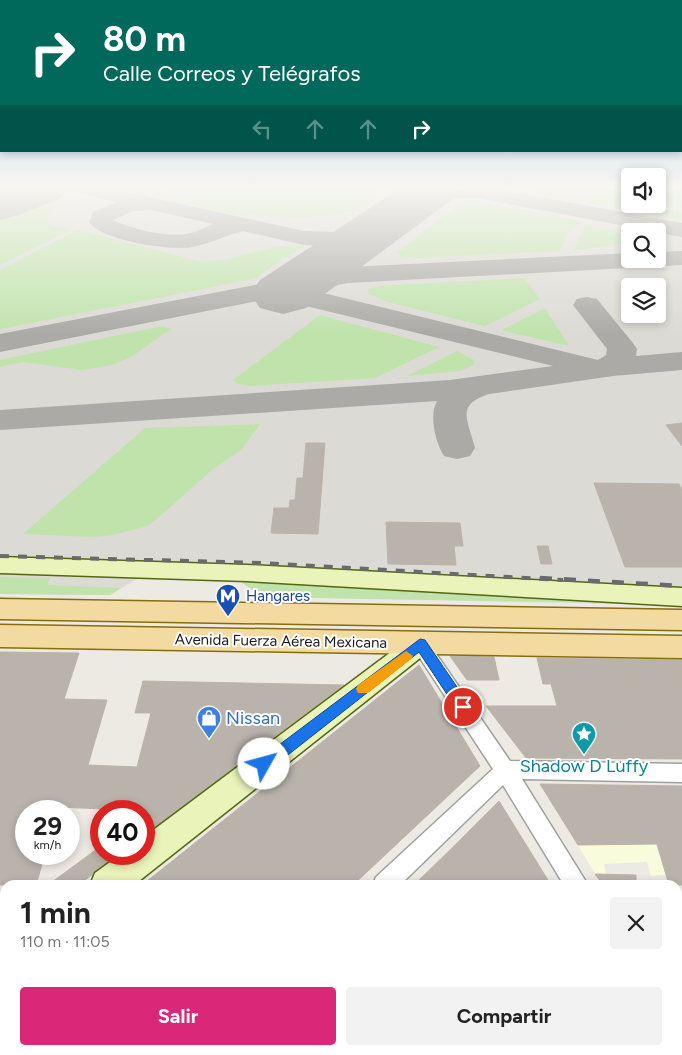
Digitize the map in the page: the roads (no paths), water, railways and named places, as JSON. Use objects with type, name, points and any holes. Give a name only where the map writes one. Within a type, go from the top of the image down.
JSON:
[{"type":"main road","name":"Avenida Fuerza Aérea Mexicana","points":[[0,609],[682,620]]},
{"type":"main road","name":"Avenida Fuerza Aérea Mexicana","points":[[0,636],[682,648]]},
{"type":"street","points":[[0,566],[247,573],[682,597]]},
{"type":"street","points":[[113,880],[420,644],[505,770],[574,880]]},
{"type":"street","points":[[389,880],[505,770],[682,773]]},
{"type":"railway","points":[[0,556],[260,563],[563,580]]},
{"type":"railway","points":[[540,578],[682,586]]},
{"type":"place","name":"Hangares","points":[[228,617]]},
{"type":"place","name":"Nissan","points":[[209,739]]},
{"type":"place","name":"Shadow D Luffy","points":[[584,755]]}]
